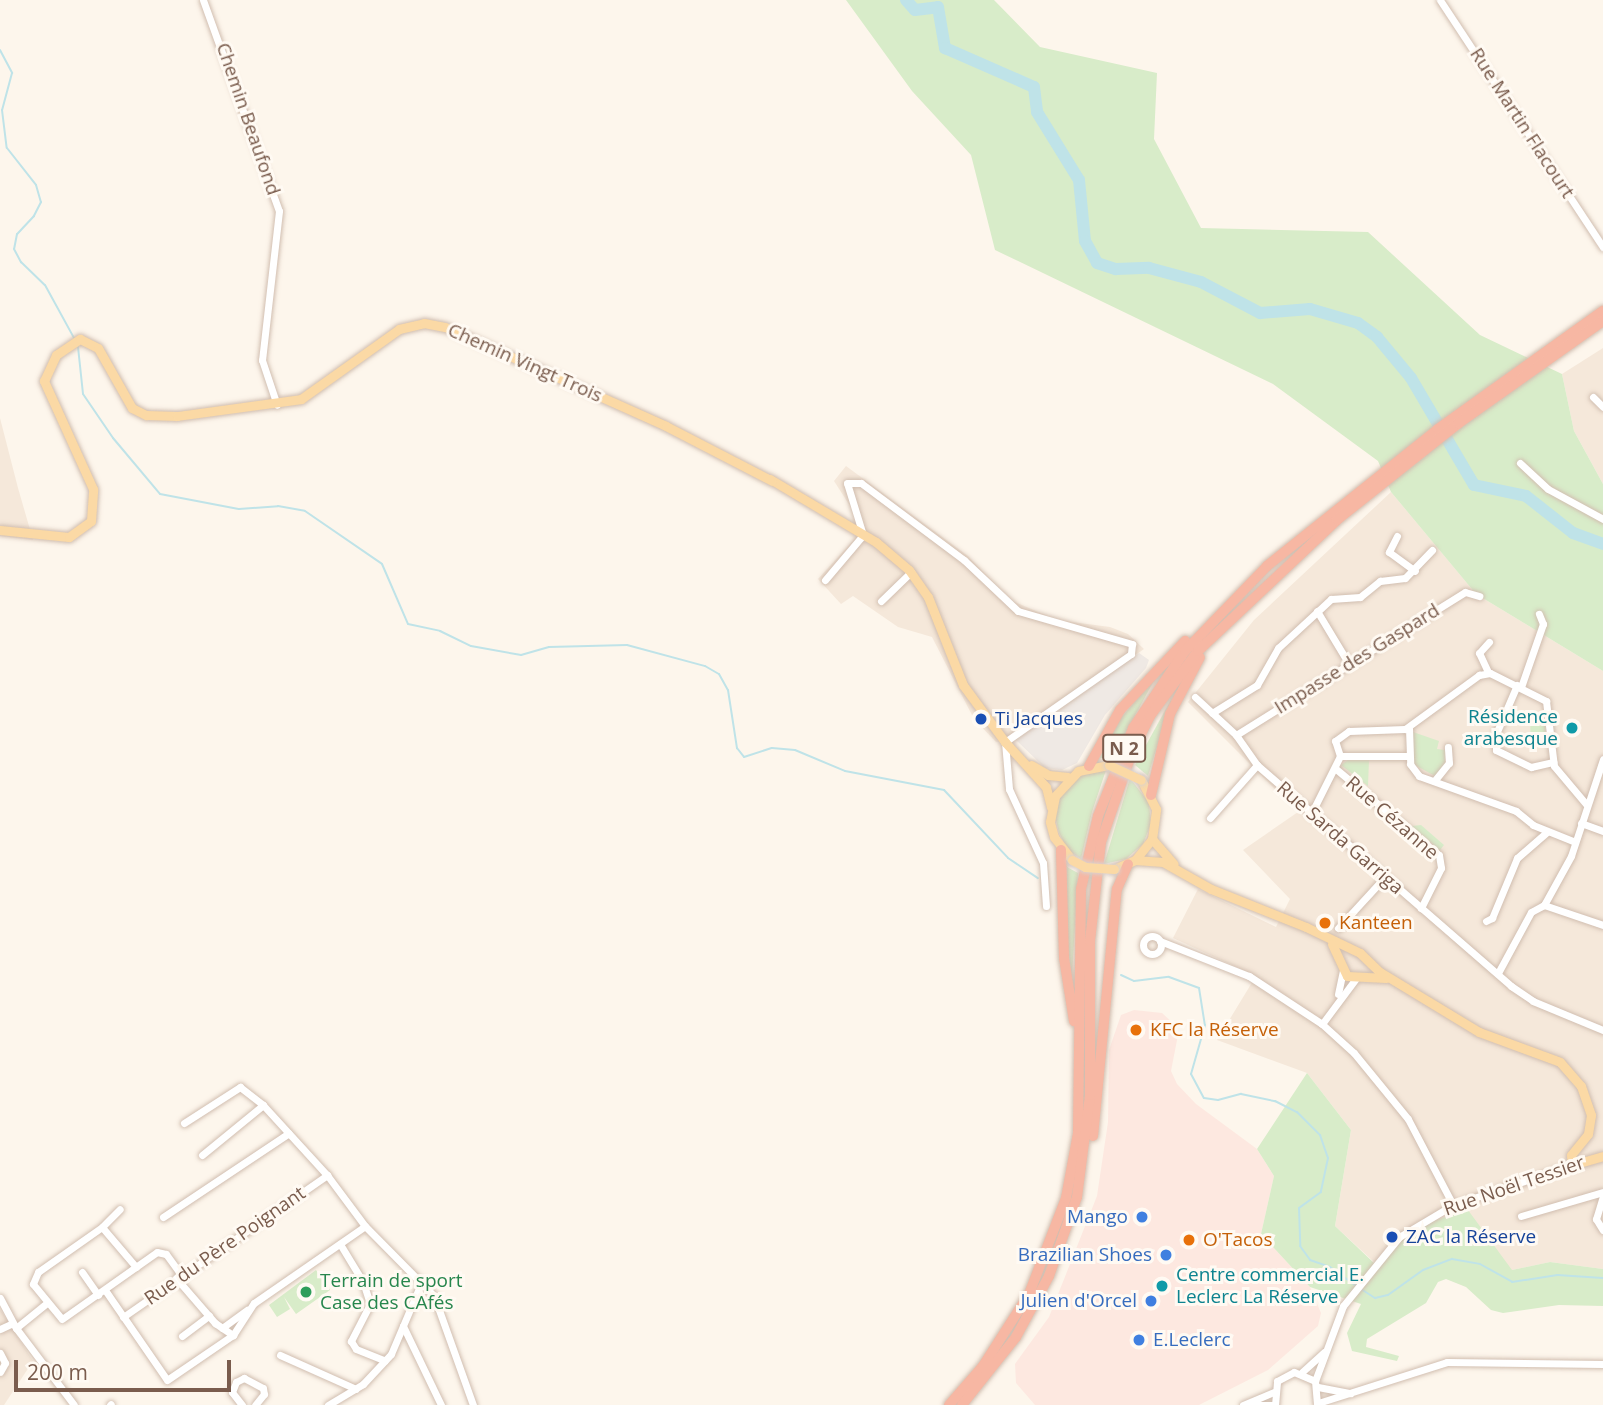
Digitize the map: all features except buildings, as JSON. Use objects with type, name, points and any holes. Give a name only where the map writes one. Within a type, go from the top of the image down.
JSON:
[{"type":"highway","name":"N 2","points":[[949,1405],[1007,1333],[1052,1244],[1076,1146],[1080,1055],[1081,889],[1110,780],[1157,689],[1216,616],[1267,566],[1603,311]]},
{"type":"highway","name":"N 2","points":[[1558,346],[1603,321]]},
{"type":"highway","name":"N 2","points":[[962,1405],[1016,1338],[1049,1276],[1065,1236],[1085,1158],[1090,1095],[1090,941],[1101,842],[1115,796],[1150,716],[1198,651],[1333,517]]},
{"type":"highway","points":[[1089,766],[1120,710],[1212,615],[1267,566]]},
{"type":"highway","points":[[1152,794],[1157,758],[1179,692],[1230,620]]},
{"type":"highway","points":[[1061,850],[1064,958],[1080,1055]]},
{"type":"highway","points":[[1085,1158],[1097,1116],[1117,889],[1131,862]]},
{"type":"main road","name":"Chemin Vingt Trois","points":[[0,530],[69,537],[91,521],[93,489],[44,381],[50,363],[68,344],[84,339],[98,348],[128,404],[139,413],[177,416],[277,405],[310,394],[388,335],[424,323],[477,338],[666,426],[772,481],[863,535],[911,572],[928,597],[963,685],[1005,742],[1046,787],[1051,807]]},
{"type":"main road","name":"Chemin Vingt Trois","points":[[1018,755],[1048,775],[1068,777]]},
{"type":"main road","points":[[1131,862],[1152,839],[1156,817],[1152,794],[1141,780],[1109,765],[1089,766],[1068,777],[1051,807],[1050,822],[1061,850],[1072,860],[1085,867],[1114,869],[1131,862],[1163,862],[1354,952],[1391,979],[1479,1031],[1549,1056],[1570,1070],[1586,1098],[1591,1121],[1571,1154],[1572,1164]]},
{"type":"main road","points":[[1152,839],[1181,870]]},
{"type":"main road","points":[[1329,941],[1342,966],[1359,976],[1391,979]]},
{"type":"main road","points":[[1342,966],[1354,952]]},
{"type":"main road","points":[[1359,976],[1365,958]]},
{"type":"main road","name":"Rue Noël Tessier","points":[[1572,1164],[1603,1156]]},
{"type":"street","name":"Chemin Beaufond","points":[[203,0],[279,211],[262,359],[277,405]]},
{"type":"street","name":"Rue Martin Flacourt","points":[[1440,0],[1603,247]]},
{"type":"street","points":[[1593,397],[1603,407]]},
{"type":"street","points":[[1520,463],[1548,489],[1603,519]]},
{"type":"street","points":[[825,580],[863,535],[847,483],[867,485],[964,560],[1018,611],[1132,644],[1131,654],[1005,742],[1009,789],[1043,863],[1046,906]]},
{"type":"street","points":[[1397,536],[1391,555],[1415,571]]},
{"type":"street","points":[[1212,713],[1257,685],[1278,648],[1331,599],[1360,597],[1378,582],[1399,581],[1415,571],[1432,551]]},
{"type":"street","points":[[881,601],[911,572]]},
{"type":"street","name":"Impasse des Gaspard","points":[[1236,735],[1465,592],[1479,596]]},
{"type":"street","points":[[1317,611],[1349,664]]},
{"type":"street","points":[[1539,614],[1543,624],[1519,686],[1496,734],[1496,750],[1531,767],[1553,762]]},
{"type":"street","points":[[1489,642],[1479,653],[1488,672],[1519,686],[1549,705],[1553,762],[1586,804]]},
{"type":"street","points":[[1311,814],[1336,769],[1340,756],[1335,741],[1349,731],[1409,727],[1488,672]]},
{"type":"street","name":"Rue Sarda Garriga","points":[[1195,697],[1236,735],[1257,765],[1498,973],[1533,1001],[1603,1030]]},
{"type":"street","points":[[1409,727],[1409,756],[1419,776],[1516,811],[1547,832],[1575,842]]},
{"type":"street","points":[[1435,780],[1449,763],[1448,747]]},
{"type":"street","points":[[1340,756],[1409,756]]},
{"type":"street","points":[[1498,973],[1531,912],[1544,905],[1575,842],[1603,759]]},
{"type":"street","points":[[1210,818],[1257,765]]},
{"type":"street","name":"Rue Cézanne","points":[[1336,769],[1440,855],[1441,868],[1421,908]]},
{"type":"street","points":[[1581,823],[1603,831]]},
{"type":"street","points":[[1486,920],[1492,918],[1517,858],[1547,832]]},
{"type":"street","points":[[1338,928],[1384,877]]},
{"type":"street","points":[[1544,905],[1603,925]]},
{"type":"street","points":[[1160,941],[1249,976],[1322,1024],[1354,1053],[1394,1100],[1453,1205]]},
{"type":"street","points":[[1336,1001],[1342,966]]},
{"type":"street","points":[[1322,1024],[1336,1001],[1359,976]]},
{"type":"street","points":[[184,1123],[240,1087],[263,1105],[327,1175],[366,1226],[422,1281],[443,1317],[473,1405]]},
{"type":"street","points":[[202,1155],[263,1105]]},
{"type":"street","points":[[163,1217],[289,1133]]},
{"type":"street","name":"Rue Noël Tessier","points":[[1317,1384],[1327,1349],[1348,1298],[1399,1237],[1453,1205],[1572,1164]]},
{"type":"street","name":"Rue du Père Poignant","points":[[123,1317],[178,1276],[327,1175]]},
{"type":"street","points":[[1521,1216],[1603,1194]]},
{"type":"street","points":[[1603,1194],[1596,1219],[1603,1230]]},
{"type":"street","points":[[120,1209],[102,1227],[38,1272],[33,1284],[56,1317],[65,1318],[161,1251],[209,1317],[233,1335]]},
{"type":"street","points":[[222,1328],[366,1226]]},
{"type":"street","points":[[102,1227],[136,1267]]},
{"type":"street","points":[[340,1244],[363,1282],[370,1304],[351,1340],[356,1349],[385,1361]]},
{"type":"street","points":[[82,1272],[123,1317],[167,1380],[233,1335],[247,1310]]},
{"type":"street","points":[[328,1405],[356,1389],[385,1361],[422,1281]]},
{"type":"street","points":[[0,1298],[14,1325],[74,1405]]},
{"type":"street","points":[[0,1329],[14,1325],[46,1304]]},
{"type":"street","points":[[183,1336],[209,1317]]},
{"type":"street","points":[[403,1326],[442,1405]]},
{"type":"street","name":"Rue Noël Tessier","points":[[1243,1405],[1273,1392],[1281,1377],[1302,1372],[1327,1349]]},
{"type":"street","points":[[0,1353],[5,1363],[0,1372]]},
{"type":"street","points":[[279,1355],[356,1389]]},
{"type":"street","points":[[1317,1384],[1317,1404],[1447,1362],[1603,1364]]},
{"type":"street","points":[[1302,1372],[1317,1384],[1351,1393]]},
{"type":"street","points":[[242,1405],[232,1392],[236,1382],[244,1378],[263,1388],[264,1394],[255,1405]]},
{"type":"street","points":[[1254,1405],[1274,1405],[1273,1392]]},
{"type":"shaded area","points":[[1603,348],[1603,484],[1574,431],[1562,374]]},
{"type":"shaded area","points":[[0,418],[18,488],[33,540],[0,536]]},
{"type":"shaded area","points":[[846,466],[968,556],[1010,600],[1057,620],[1110,627],[1128,634],[1144,649],[1016,740],[996,742],[974,719],[932,637],[898,627],[853,596],[841,604],[818,579],[860,533],[852,509],[834,481]]},
{"type":"shaded area","points":[[1391,492],[1476,594],[1603,671],[1603,1269],[1550,1262],[1512,1270],[1375,1263],[1335,1226],[1351,1130],[1307,1073],[1217,1040],[1256,976],[1173,938],[1198,889],[1276,927],[1290,899],[1243,850],[1298,812],[1188,702],[1254,620]]},
{"type":"shaded area","points":[[1139,653],[1149,660],[1146,668],[1105,715],[1077,763],[1062,770],[1045,768],[1016,740]]},
{"type":"shaded area","points":[[1134,1010],[1162,1013],[1174,1024],[1178,1035],[1171,1071],[1177,1084],[1196,1104],[1257,1149],[1274,1176],[1261,1234],[1310,1287],[1321,1313],[1318,1326],[1268,1370],[1199,1405],[1035,1405],[1016,1383],[1015,1364],[1049,1317],[1097,1196],[1108,1122],[1109,1050],[1121,1015]]},
{"type":"shaded area","points":[[0,1309],[33,1361],[4,1405],[0,1405]]},
{"type":"green space","points":[[846,0],[994,0],[1040,47],[1157,73],[1154,139],[1201,228],[1368,232],[1480,335],[1562,374],[1574,431],[1603,484],[1603,671],[1476,594],[1391,492],[1378,461],[1273,384],[995,250],[971,155],[912,91]]},
{"type":"green space","points":[[1157,675],[1112,758],[1100,758],[1110,731]]},
{"type":"green space","points":[[1172,698],[1148,776],[1135,765]]},
{"type":"green space","points":[[1545,718],[1546,746],[1531,747],[1530,719]]},
{"type":"green space","points":[[1413,732],[1439,741],[1437,749],[1445,750],[1445,763],[1435,776],[1413,764]]},
{"type":"green space","points":[[1348,760],[1369,760],[1368,786],[1341,765]]},
{"type":"green space","points":[[1106,770],[1092,812],[1081,859],[1068,850],[1059,833],[1055,816],[1060,797],[1073,780],[1087,772]]},
{"type":"green space","points":[[1130,778],[1149,803],[1151,824],[1143,844],[1126,859],[1104,864]]},
{"type":"green space","points":[[1421,825],[1444,845],[1440,850],[1412,826]]},
{"type":"green space","points":[[1067,867],[1078,873],[1072,977],[1065,930]]},
{"type":"green space","points":[[1307,1073],[1351,1130],[1335,1226],[1374,1263],[1414,1227],[1468,1210],[1512,1270],[1550,1262],[1603,1269],[1603,1306],[1559,1305],[1503,1313],[1491,1310],[1466,1287],[1446,1279],[1438,1282],[1426,1303],[1367,1339],[1366,1347],[1399,1356],[1397,1361],[1352,1351],[1347,1333],[1361,1304],[1310,1287],[1261,1234],[1274,1176],[1257,1149]]},
{"type":"green space","name":"Terrain de sport Case des CAfés","points":[[316,1270],[330,1290],[296,1314],[284,1297],[290,1309],[277,1317],[269,1305]]},
{"type":"waterway","points":[[906,0],[915,10],[938,7],[945,48],[1034,87],[1037,112],[1079,180],[1085,241],[1097,263],[1116,269],[1149,268],[1201,282],[1260,313],[1310,309],[1358,323],[1377,337],[1411,378],[1474,485],[1526,496],[1573,533],[1603,544]]},
{"type":"waterway","points":[[0,50],[12,73],[2,110],[7,148],[36,185],[41,202],[34,216],[17,234],[14,249],[21,262],[45,285],[74,338]]},
{"type":"waterway","points":[[78,347],[83,394],[113,438],[160,494],[239,509],[278,506],[305,511],[382,564],[408,624],[440,631],[471,646],[521,655],[549,647],[627,645],[705,666],[719,674],[728,690],[737,748],[744,757],[772,748],[795,750],[845,771],[944,790],[1008,858],[1038,878]]},
{"type":"waterway","points":[[1121,975],[1134,981],[1169,977],[1199,988],[1205,1025],[1191,1074],[1204,1098],[1218,1100],[1241,1094],[1275,1101],[1297,1112],[1320,1135],[1328,1158],[1321,1192],[1299,1208],[1300,1246],[1310,1260],[1330,1267],[1356,1286]]},
{"type":"waterway","points":[[1361,1289],[1375,1298],[1388,1295],[1423,1270],[1452,1259],[1480,1264],[1512,1282],[1557,1275],[1603,1278]]},
{"type":"place","name":"Ti Jacques","points":[[981,719]]},
{"type":"place","name":"Résidence arabesque","points":[[1572,728]]},
{"type":"place","name":"Kanteen","points":[[1325,923]]},
{"type":"place","name":"KFC la Réserve","points":[[1136,1030]]},
{"type":"place","name":"Mango","points":[[1142,1217]]},
{"type":"place","name":"ZAC la Réserve","points":[[1392,1237]]},
{"type":"place","name":"O'Tacos","points":[[1189,1240]]},
{"type":"place","name":"Brazilian Shoes","points":[[1166,1255]]},
{"type":"place","name":"Centre commercial E. Leclerc La Réserve","points":[[1162,1286]]},
{"type":"place","name":"Terrain de sport Case des CAfés","points":[[306,1292]]},
{"type":"place","name":"Julien d'Orcel","points":[[1151,1301]]},
{"type":"place","name":"E.Leclerc","points":[[1139,1340]]}]
